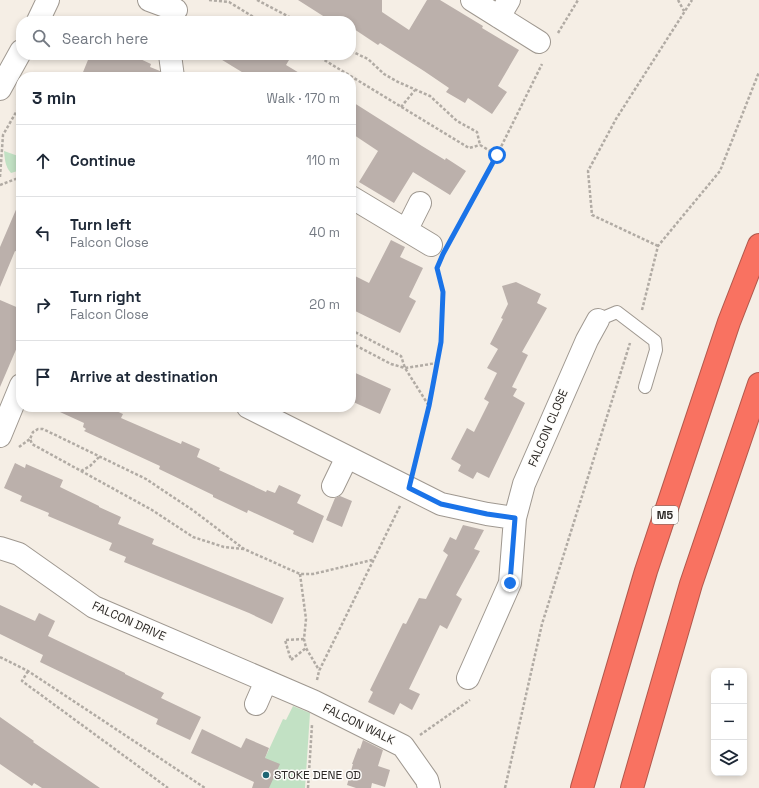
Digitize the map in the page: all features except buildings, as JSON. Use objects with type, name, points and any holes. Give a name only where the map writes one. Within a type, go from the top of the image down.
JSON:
[{"type":"highway","name":"M5","points":[[582,788],[646,571],[729,322],[759,245]]},
{"type":"highway","points":[[632,788],[691,584],[759,384]]},
{"type":"street","points":[[40,16],[48,0]]},
{"type":"street","points":[[149,0],[177,10]]},
{"type":"street","points":[[472,0],[504,8],[546,46]]},
{"type":"street","points":[[3,80],[16,59]]},
{"type":"street","points":[[356,200],[440,249]]},
{"type":"street","points":[[407,229],[420,203]]},
{"type":"street","name":"FALCON CLOSE","points":[[468,678],[510,583],[515,518],[524,484],[579,336],[598,320]]},
{"type":"street","points":[[0,436],[16,397]]},
{"type":"street","points":[[258,412],[441,504],[487,514],[515,518]]},
{"type":"street","points":[[333,486],[347,457]]},
{"type":"street","name":"FALCON DRIVE","points":[[0,548],[20,554],[94,607],[313,701]]},
{"type":"street","points":[[256,704],[266,681]]},
{"type":"street","name":"FALCON WALK","points":[[313,701],[403,746],[427,780],[429,788]]},
{"type":"lane","points":[[165,72],[171,63]]},
{"type":"lane","points":[[598,320],[617,312],[655,341],[656,350],[645,388]]},
{"type":"path","points":[[209,0],[230,1],[252,16]]},
{"type":"path","points":[[256,0],[287,16]]},
{"type":"path","points":[[308,788],[313,701],[319,671],[409,488],[429,406],[441,342],[443,292],[437,268],[440,249],[497,155],[546,46],[578,0]]},
{"type":"path","points":[[678,0],[685,12]]},
{"type":"path","points":[[658,246],[592,215],[588,171],[616,119],[692,0]]},
{"type":"path","points":[[356,53],[368,59],[384,74],[430,96],[457,121],[477,132],[480,145]]},
{"type":"path","points":[[324,60],[344,72]]},
{"type":"path","points":[[636,326],[641,314],[658,246],[720,171],[759,72]]},
{"type":"path","points":[[356,79],[469,148],[480,145],[497,155]]},
{"type":"path","points":[[3,80],[16,102]]},
{"type":"path","points":[[401,107],[415,90]]},
{"type":"path","points":[[0,177],[3,135],[16,112]]},
{"type":"path","points":[[0,185],[16,178]]},
{"type":"path","points":[[356,333],[401,356],[405,368],[429,406]]},
{"type":"path","points":[[356,346],[391,364],[405,368],[437,363]]},
{"type":"path","points":[[505,788],[542,624],[627,353]]},
{"type":"path","points":[[244,549],[224,547],[193,537],[152,510],[32,444],[30,439],[33,432],[38,428],[43,429],[99,458],[146,479],[194,511],[244,549],[300,574],[313,574],[373,560]]},
{"type":"path","points":[[81,472],[99,458]]},
{"type":"path","points":[[300,574],[306,619],[304,639],[306,648],[319,671]]},
{"type":"path","points":[[304,639],[285,640],[291,660],[306,648]]},
{"type":"path","points":[[0,657],[28,671],[205,788]]},
{"type":"path","points":[[28,671],[22,681],[168,788]]},
{"type":"path","points":[[403,746],[414,740],[472,698],[468,678]]},
{"type":"green space","points":[[4,151],[16,155],[16,172],[11,173],[5,160]]},
{"type":"green space","points":[[293,706],[310,713],[305,788],[269,788],[265,758],[283,719],[286,720]]},
{"type":"place","name":"STOKE DENE OD","points":[[266,775]]},
{"type":"route","points":[[497,155],[443,254],[437,268],[443,292],[441,342],[429,406],[409,488],[441,504],[487,514],[515,518],[510,583]]}]
